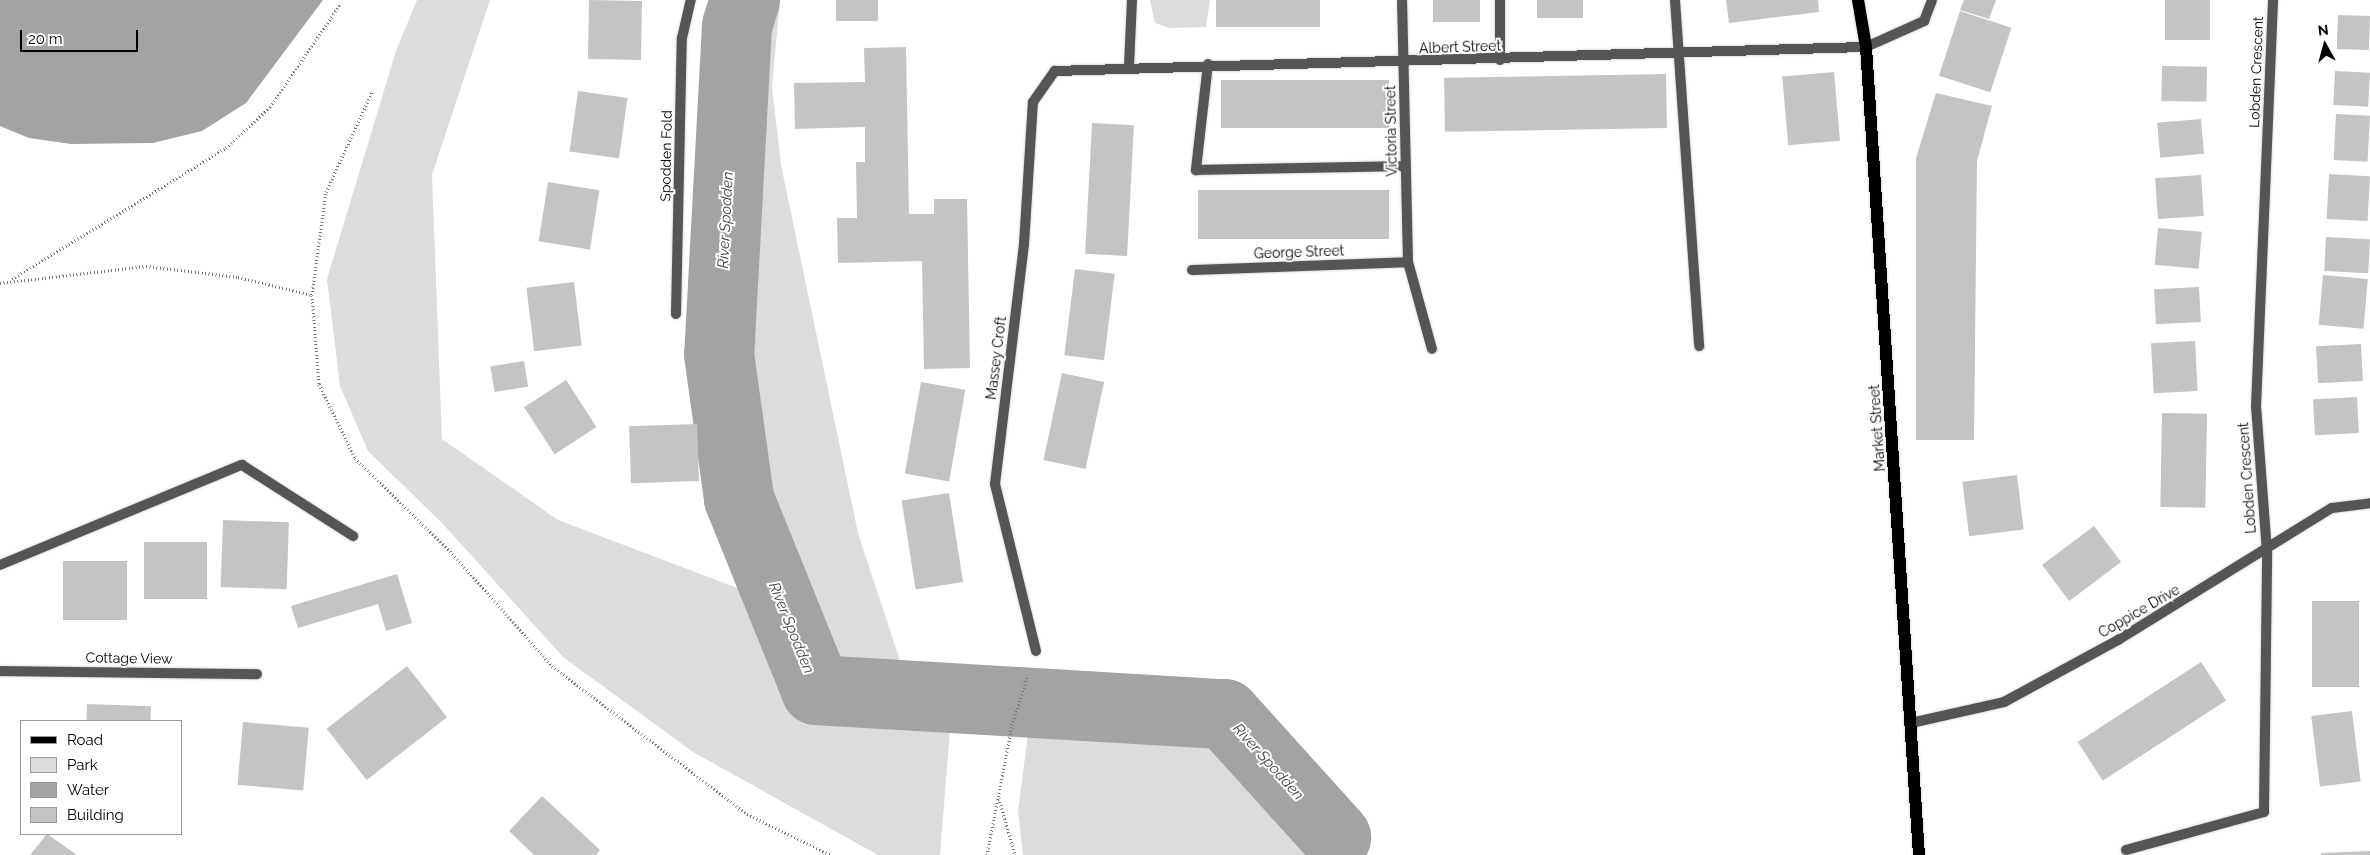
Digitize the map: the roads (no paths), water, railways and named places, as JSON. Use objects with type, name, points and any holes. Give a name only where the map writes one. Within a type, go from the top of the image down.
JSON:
[{"type":"main road","name":"Market Street","points":[[1858,0],[1866,47],[1918,855]]},
{"type":"street","name":"Spodden Fold","points":[[676,314],[682,38],[690,0]]},
{"type":"street","points":[[1129,66],[1132,0]]},
{"type":"street","name":"Victoria Street","points":[[1402,0],[1408,262],[1432,349]]},
{"type":"street","points":[[1500,0],[1500,60]]},
{"type":"street","points":[[1675,0],[1700,346]]},
{"type":"street","points":[[1866,47],[1924,21],[1932,0]]},
{"type":"street","name":"Lobden Crescent","points":[[2126,850],[2264,812],[2267,552],[2256,407],[2273,0]]},
{"type":"street","name":"Albert Street","points":[[1055,71],[1129,66],[1403,63],[1866,47]]},
{"type":"street","points":[[1208,64],[1196,170],[1405,166]]},
{"type":"street","name":"Massey Croft","points":[[1036,651],[995,484],[1024,244],[1033,102],[1055,71]]},
{"type":"street","name":"George Street","points":[[1192,270],[1408,262]]},
{"type":"street","points":[[0,565],[242,465],[353,536]]},
{"type":"street","name":"Coppice Drive","points":[[1911,723],[2004,702],[2267,552],[2332,508],[2370,502]]},
{"type":"street","name":"Cottage View","points":[[0,670],[257,674]]},
{"type":"water","points":[[0,0],[323,0],[246,103],[202,131],[153,143],[71,144],[29,138],[0,126]]},
{"type":"waterway","name":"River Spodden","points":[[745,0],[737,26],[719,354],[739,499],[816,690],[1225,714],[1336,837]]}]
